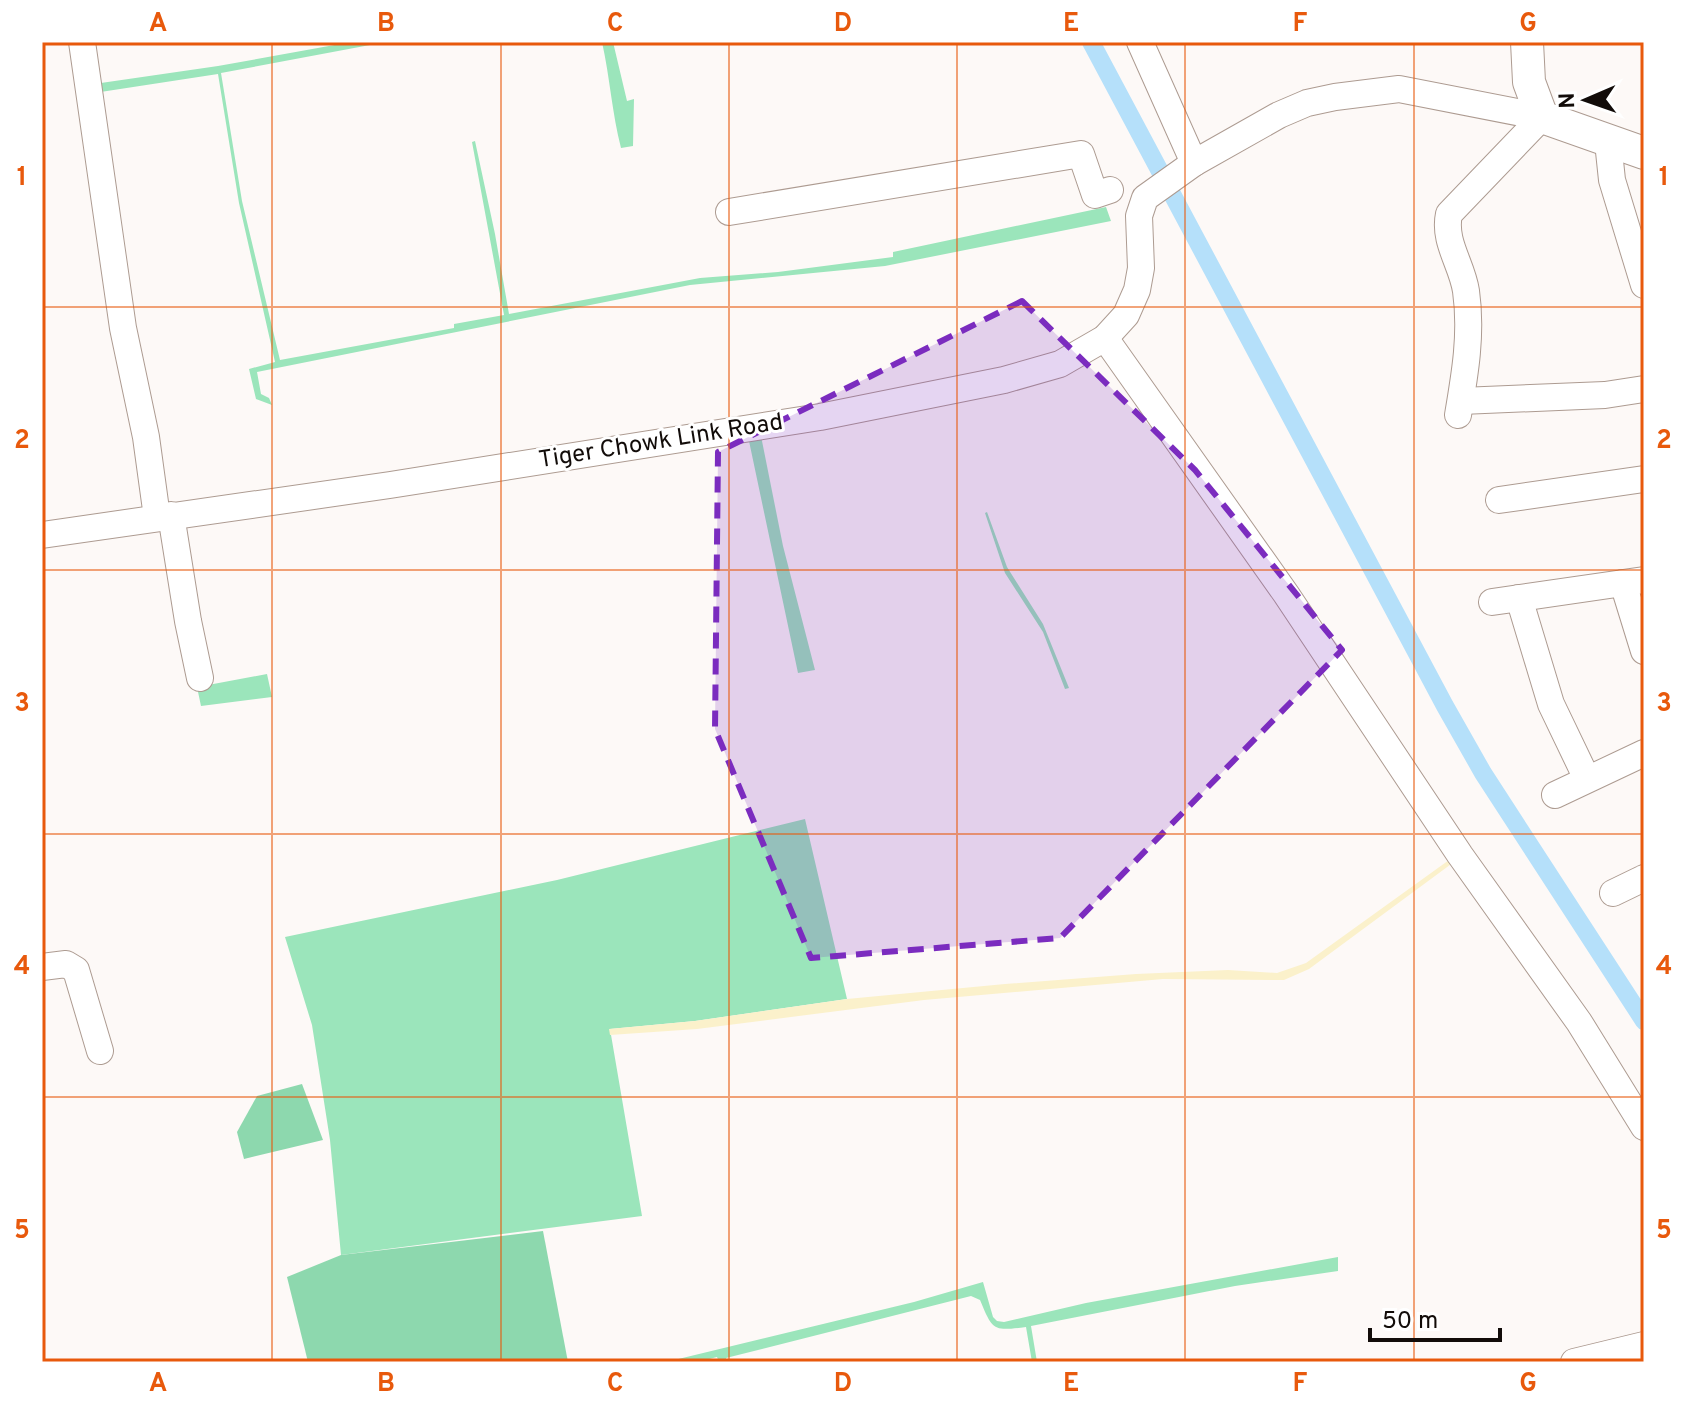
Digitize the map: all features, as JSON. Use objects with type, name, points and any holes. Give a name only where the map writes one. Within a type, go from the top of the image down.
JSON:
[{"type":"main road","points":[[1527,42],[1529,82],[1542,117],[1644,153]]},
{"type":"street","points":[[82,42],[123,328],[200,678]]},
{"type":"street","points":[[1140,42],[1187,169],[1279,115],[1307,103],[1377,90],[1419,92],[1542,117]]},
{"type":"street","points":[[1542,117],[1449,214],[1446,226],[1448,240],[1466,287],[1469,316],[1460,408],[1644,389]]},
{"type":"street","points":[[1608,142],[1612,180],[1644,285]]},
{"type":"street","points":[[729,212],[1081,154],[1095,195],[1110,190]]},
{"type":"street","name":"Tiger Chowk Link Road","points":[[42,535],[390,485],[920,399],[1060,364],[1105,338],[1126,315],[1137,290],[1141,268],[1140,207],[1156,189],[1187,169]]},
{"type":"street","points":[[1105,338],[1286,594],[1460,855],[1579,1022],[1644,1127]]},
{"type":"street","points":[[1499,500],[1644,479]]},
{"type":"street","points":[[1492,602],[1633,581],[1644,651]]},
{"type":"street","points":[[1519,598],[1551,704],[1587,779]]},
{"type":"street","points":[[1555,795],[1644,753]]},
{"type":"street","points":[[1613,893],[1644,878]]},
{"type":"street","points":[[42,967],[66,964],[76,970],[100,1051]]},
{"type":"street","points":[[1574,1362],[1644,1345]]},
{"type":"highlighted area","points":[[1022,301],[1195,470],[1342,650],[1060,938],[811,958],[715,729],[718,452]]},
{"type":"green space","points":[[351,42],[386,42],[221,73],[242,201],[280,360],[454,328],[454,324],[504,315],[472,142],[475,141],[509,314],[700,278],[778,272],[893,257],[893,252],[1106,207],[1111,221],[885,266],[690,285],[257,372],[261,394],[269,398],[272,405],[256,399],[249,369],[275,362],[239,203],[218,74],[94,93],[94,84]]},
{"type":"green space","points":[[602,42],[613,42],[627,101],[634,99],[633,146],[621,148]]},
{"type":"green space","points":[[761,436],[783,546],[815,670],[798,673],[749,441]]},
{"type":"green space","points":[[987,512],[1007,567],[1043,624],[1069,688],[1065,689],[1043,632],[1005,573]]},
{"type":"green space","points":[[182,616],[208,685],[267,674],[272,697],[201,706]]},
{"type":"green space","points":[[805,819],[847,999],[695,1021],[610,1029],[642,1216],[341,1255],[330,1140],[312,1025],[285,937],[557,880]]},
{"type":"green space","points":[[302,1084],[323,1140],[244,1159],[237,1132],[257,1096]]},
{"type":"green space","points":[[543,1231],[568,1362],[308,1362],[287,1277],[341,1255]]},
{"type":"green space","points":[[1338,1257],[1338,1271],[1235,1286],[1031,1326],[1037,1362],[1032,1362],[1026,1327],[996,1327],[980,1300],[971,1296],[726,1358],[726,1362],[719,1362],[717,1357],[698,1362],[666,1362],[914,1302],[983,1282],[993,1317],[1004,1322],[1086,1303]]},
{"type":"sand","points":[[1456,855],[1458,859],[1309,969],[1284,980],[1163,979],[924,1000],[697,1029],[610,1035],[609,1029],[695,1021],[847,999],[1005,984],[1228,970],[1277,973],[1306,963]]},
{"type":"waterway","points":[[1091,42],[1445,706],[1483,773],[1644,1021]]}]
